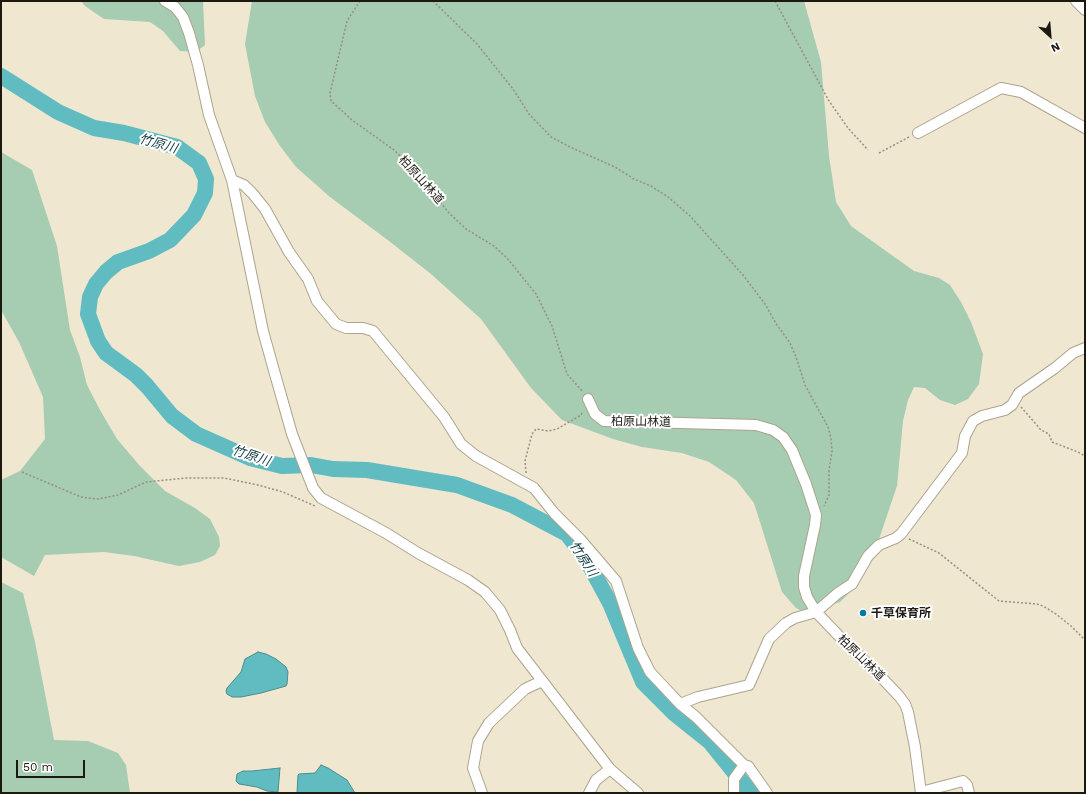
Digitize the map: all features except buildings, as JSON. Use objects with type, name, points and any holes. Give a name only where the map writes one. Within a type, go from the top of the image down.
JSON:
[{"type":"street","points":[[165,1],[175,7],[185,22],[198,65],[209,115],[232,180],[263,331],[292,434],[313,488],[321,498],[386,533],[418,553],[468,580],[485,592],[500,610],[517,648],[542,681],[610,769],[638,793]]},
{"type":"street","points":[[1076,1],[1085,10]]},
{"type":"street","points":[[918,133],[1001,88],[1022,92],[1085,128]]},
{"type":"street","points":[[232,180],[244,185],[265,209],[289,252],[308,279],[317,301],[336,324],[346,328],[363,328],[373,332],[444,417],[461,444],[476,456],[534,488],[554,513],[580,539],[616,581],[638,648],[650,672],[680,704],[696,717],[744,766],[748,766],[767,793]]},
{"type":"street","points":[[680,704],[698,697],[749,685],[769,639],[786,623],[795,618],[816,612],[838,593],[852,584],[868,556],[879,545],[896,538],[901,534],[962,453],[965,436],[973,421],[982,416],[1005,410],[1012,404],[1019,393],[1055,368],[1073,353],[1085,348]]},
{"type":"street","name":"柏原山林道","points":[[588,399],[595,414],[604,421],[756,424],[773,430],[783,437],[792,450],[806,484],[816,515],[804,576],[804,587],[807,597],[816,612],[881,677],[905,704],[915,747],[921,792]]},
{"type":"street","points":[[482,793],[472,768],[478,741],[489,723],[525,689],[542,681]]},
{"type":"street","points":[[734,793],[734,779],[744,766]]},
{"type":"street","points":[[589,793],[596,780],[610,769]]},
{"type":"street","points":[[921,792],[963,781],[967,785],[969,793]]},
{"type":"path","name":"柏原山林道","points":[[360,1],[347,21],[330,94],[331,101],[352,120],[394,150],[410,165],[449,213],[466,229],[494,246],[507,258],[536,294],[552,326],[567,374],[588,399]]},
{"type":"path","points":[[433,1],[478,44],[513,89],[529,114],[551,137],[615,167],[668,197],[690,216],[743,275],[765,304],[777,325],[790,342],[805,385],[828,427],[832,438],[832,451],[829,470],[829,496],[823,508],[816,515]]},
{"type":"path","points":[[775,1],[829,101],[848,128],[868,150]]},
{"type":"path","points":[[878,153],[918,133]]},
{"type":"path","points":[[527,485],[525,461],[532,434],[536,429],[548,431],[557,429],[581,415],[588,399]]},
{"type":"path","points":[[1015,400],[1041,430],[1049,434],[1052,442],[1085,456]]},
{"type":"path","points":[[22,472],[81,497],[98,499],[118,495],[146,482],[186,478],[224,478],[283,492],[314,506],[329,502]]},
{"type":"path","points":[[901,534],[938,553],[999,601],[1037,604],[1044,606],[1071,626],[1085,640]]},
{"type":"green space","points":[[81,1],[203,1],[205,45],[196,52],[180,51],[163,31],[150,22],[104,19],[85,6]]},
{"type":"green space","points":[[252,1],[804,1],[821,62],[829,156],[836,202],[851,226],[914,271],[939,278],[950,285],[971,322],[983,354],[979,384],[968,399],[955,405],[940,400],[925,388],[914,387],[908,400],[903,421],[897,486],[874,554],[853,589],[840,602],[805,613],[796,608],[782,592],[754,503],[736,480],[709,462],[682,453],[642,447],[613,439],[562,420],[531,388],[481,319],[431,274],[330,197],[296,167],[280,146],[265,122],[255,96],[245,44]]},
{"type":"green space","points":[[1,152],[32,170],[57,246],[70,330],[80,357],[87,385],[100,410],[117,439],[140,466],[165,491],[195,508],[210,519],[219,537],[220,546],[215,555],[200,562],[179,566],[134,556],[104,552],[45,555],[34,576],[1,557],[1,480],[20,471],[45,439],[43,397],[19,342],[1,310]]},
{"type":"green space","points":[[1,582],[23,593],[35,642],[54,740],[88,741],[118,753],[126,765],[130,793],[1,793]]},
{"type":"water","points":[[258,652],[276,659],[286,667],[288,672],[286,686],[241,697],[232,697],[227,694],[227,688],[241,672],[245,659]]},
{"type":"water","points":[[321,765],[347,780],[355,793],[297,793],[298,775],[315,773]]},
{"type":"water","points":[[280,768],[278,792],[267,791],[257,787],[239,784],[236,781],[237,774],[243,771]]},
{"type":"waterway","name":"竹原川","points":[[1,76],[58,112],[94,128],[124,133],[177,147],[199,163],[206,179],[205,193],[194,215],[170,240],[149,251],[118,262],[106,272],[96,284],[90,297],[88,314],[98,341],[106,353],[136,375],[172,416],[196,434],[250,458],[282,466],[311,465],[333,469],[367,470],[457,485],[512,505],[567,534],[586,559],[610,603],[643,682],[675,714],[710,742],[751,793]]},
{"type":"place","name":"千草保育所","points":[[863,613]]}]
